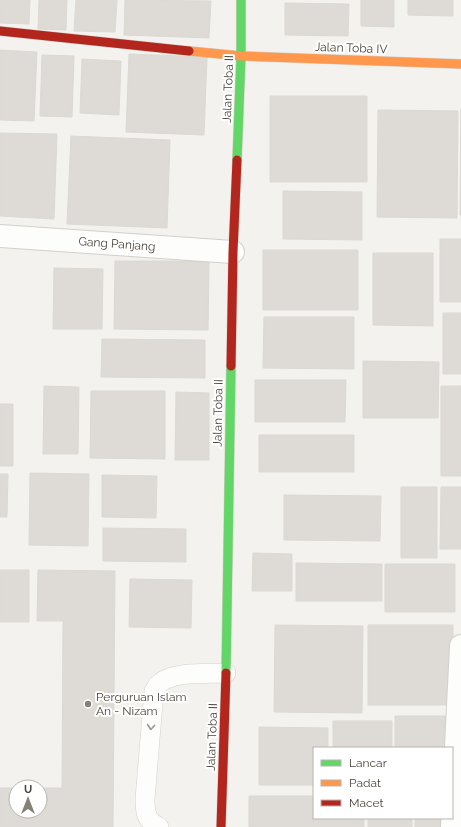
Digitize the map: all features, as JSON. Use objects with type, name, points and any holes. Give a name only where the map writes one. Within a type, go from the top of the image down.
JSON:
[{"type":"street","name":"Jalan Toba II","points":[[221,827],[226,673],[233,252],[241,56],[241,0]]},
{"type":"street","name":"Jalan Toba IV","points":[[0,31],[241,56],[461,64]]},
{"type":"street","name":"Gang Panjang","points":[[0,236],[233,252]]},
{"type":"street","points":[[453,807],[461,646]]},
{"type":"lane","points":[[159,827],[148,818],[145,810],[154,691],[159,684],[170,677],[193,674],[226,673]]},
{"type":"building","points":[[0,0],[30,0],[29,24],[0,23]]},
{"type":"building","points":[[39,0],[67,0],[66,30],[38,29]]},
{"type":"building","points":[[76,0],[117,0],[115,32],[74,31]]},
{"type":"building","points":[[125,0],[211,1],[209,38],[124,35]]},
{"type":"building","points":[[361,0],[394,0],[394,27],[361,26]]},
{"type":"building","points":[[408,0],[453,0],[453,16],[408,15]]},
{"type":"building","points":[[285,3],[349,4],[348,36],[285,35]]},
{"type":"building","points":[[0,50],[37,52],[34,121],[0,120]]},
{"type":"building","points":[[129,54],[207,57],[204,135],[126,132]]},
{"type":"building","points":[[42,55],[74,56],[72,117],[40,116]]},
{"type":"building","points":[[82,59],[121,61],[119,115],[80,113]]},
{"type":"building","points":[[270,96],[367,96],[367,182],[270,182]]},
{"type":"building","points":[[461,109],[461,215],[460,215]]},
{"type":"building","points":[[378,110],[458,111],[457,218],[377,217]]},
{"type":"building","points":[[0,133],[57,134],[54,219],[0,216]]},
{"type":"building","points":[[71,136],[170,140],[167,228],[67,224]]},
{"type":"building","points":[[283,191],[362,192],[362,240],[283,239]]},
{"type":"building","points":[[440,239],[461,239],[461,302],[440,302]]},
{"type":"building","points":[[263,250],[358,250],[358,310],[263,310]]},
{"type":"building","points":[[373,253],[433,253],[433,326],[373,325]]},
{"type":"building","points":[[115,261],[209,261],[208,330],[114,329]]},
{"type":"building","points":[[54,268],[103,269],[102,329],[53,329]]},
{"type":"building","points":[[443,313],[461,313],[461,374],[443,374]]},
{"type":"building","points":[[264,317],[354,317],[354,369],[263,368]]},
{"type":"building","points":[[102,339],[205,340],[205,378],[101,377]]},
{"type":"building","points":[[363,361],[439,362],[438,418],[363,418]]},
{"type":"building","points":[[255,380],[346,380],[345,422],[255,422]]},
{"type":"building","points":[[44,386],[79,387],[78,454],[43,454]]},
{"type":"building","points":[[441,386],[461,386],[461,476],[441,476]]},
{"type":"building","points":[[91,391],[165,391],[165,459],[90,458]]},
{"type":"building","points":[[176,392],[209,393],[209,460],[175,460]]},
{"type":"building","points":[[0,404],[13,404],[13,466],[0,466]]},
{"type":"building","points":[[259,435],[354,435],[354,472],[259,472]]},
{"type":"building","points":[[30,473],[89,474],[88,546],[29,545]]},
{"type":"building","points":[[0,474],[8,474],[7,517],[0,517]]},
{"type":"building","points":[[102,475],[157,476],[156,518],[102,517]]},
{"type":"building","points":[[401,487],[437,487],[437,558],[401,558]]},
{"type":"building","points":[[441,487],[461,487],[461,549],[440,549]]},
{"type":"building","points":[[284,495],[381,496],[380,541],[284,540]]},
{"type":"building","points":[[103,528],[186,529],[186,562],[103,561]]},
{"type":"building","points":[[253,553],[292,554],[292,591],[252,591]]},
{"type":"building","points":[[296,563],[382,564],[382,601],[296,601]]},
{"type":"building","points":[[385,564],[455,564],[455,612],[385,612]]},
{"type":"building","points":[[0,570],[29,570],[29,622],[0,622]]},
{"type":"building","name":"Perguruan Islam An - Nizam","points":[[38,570],[115,571],[113,827],[0,827],[0,788],[8,788],[8,819],[48,819],[48,788],[62,788],[63,621],[37,621]]},
{"type":"building","points":[[130,579],[192,580],[191,628],[129,627]]},
{"type":"building","points":[[275,625],[363,626],[362,713],[274,712]]},
{"type":"building","points":[[368,625],[453,625],[453,705],[368,705]]},
{"type":"building","points":[[395,716],[449,716],[449,747],[395,747]]},
{"type":"building","points":[[333,721],[392,721],[392,747],[333,747]]},
{"type":"building","points":[[259,727],[328,728],[328,747],[313,747],[313,785],[259,785]]},
{"type":"building","points":[[249,796],[313,796],[313,819],[364,819],[364,827],[249,827]]},
{"type":"building","points":[[368,819],[412,819],[412,827],[368,827]]},
{"type":"building","points":[[415,819],[446,819],[445,827],[415,827]]},
{"type":"traffic: fast","points":[[237,160],[241,56],[241,0]]},
{"type":"traffic: fast","points":[[226,673],[231,366]]},
{"type":"traffic: slow","points":[[189,51],[241,56],[461,64]]},
{"type":"traffic: jam","points":[[0,31],[189,51]]},
{"type":"traffic: jam","points":[[231,366],[233,252],[237,160]]},
{"type":"traffic: jam","points":[[221,827],[226,673]]},
{"type":"place","name":"Perguruan Islam An - Nizam","points":[[88,704]]}]
